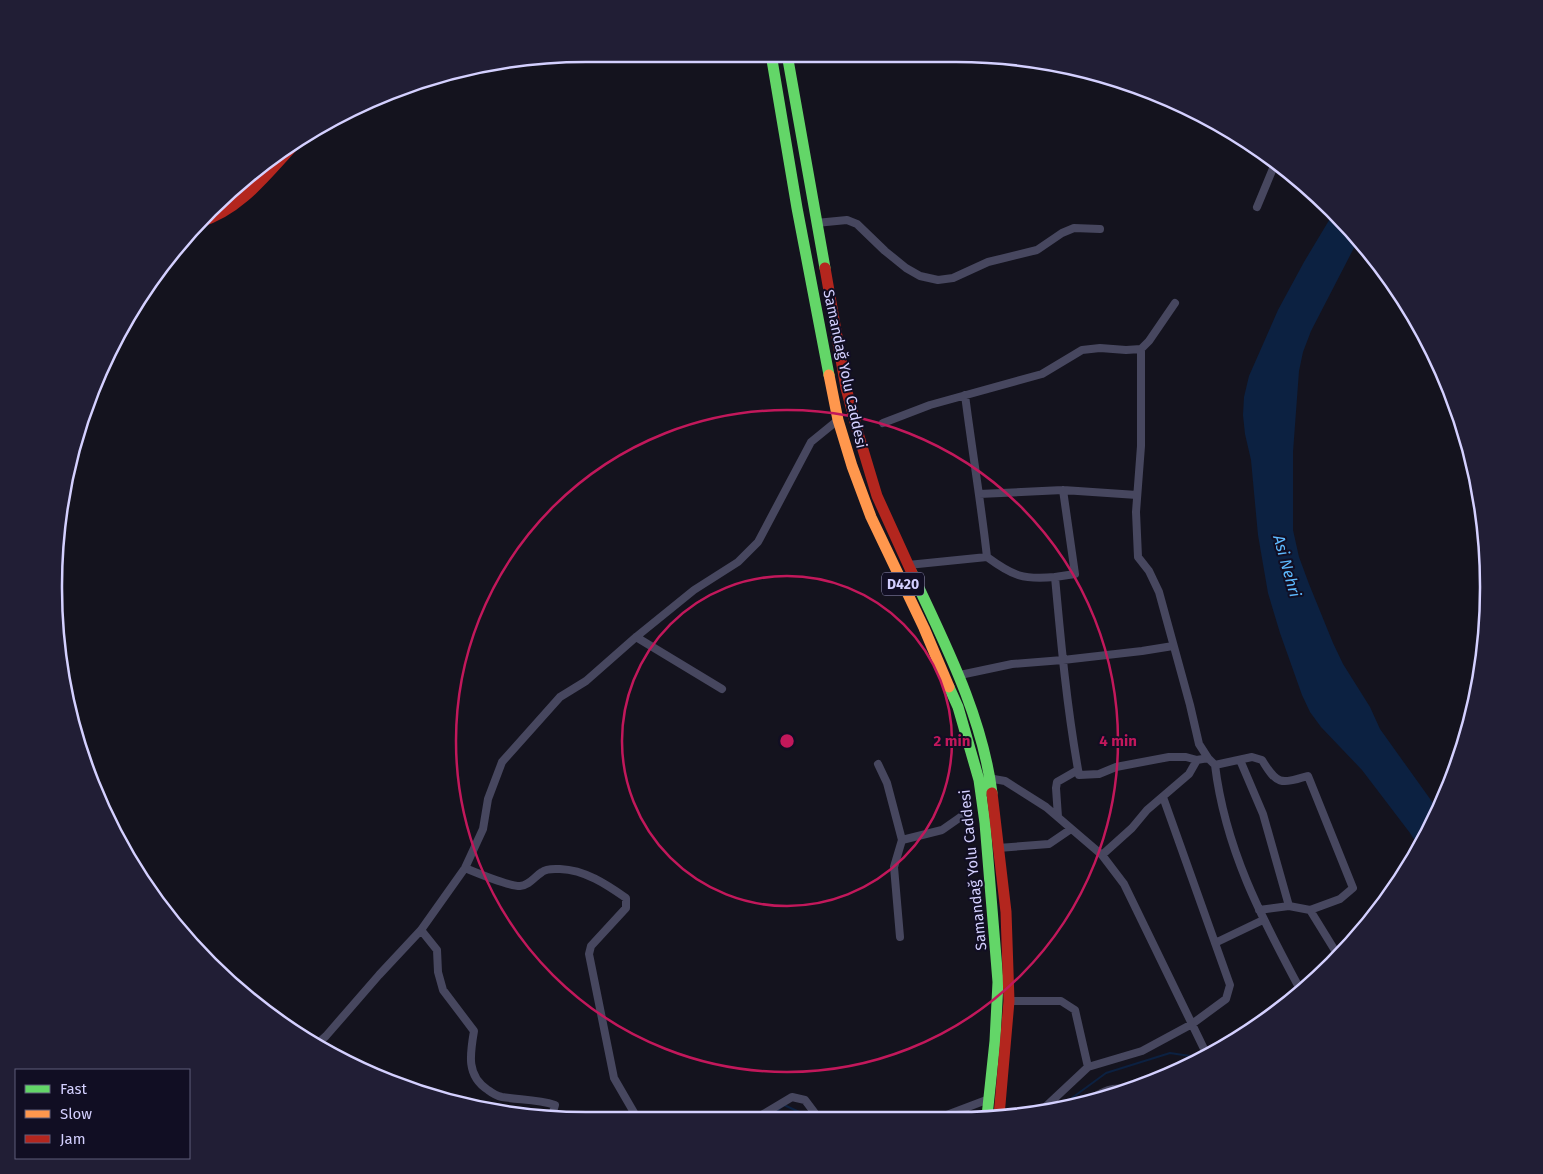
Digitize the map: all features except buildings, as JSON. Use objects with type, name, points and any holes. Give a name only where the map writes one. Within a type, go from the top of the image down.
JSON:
[{"type":"main road","name":"Samandağ Yolu Caddesi","points":[[772,62],[797,208],[838,420],[852,466],[871,517],[924,628],[958,707],[984,779],[998,848],[1006,912],[1009,1001],[1000,1109]]},
{"type":"main road","name":"Samandağ Yolu Caddesi","points":[[788,62],[846,388],[858,433],[877,496],[960,675],[981,739],[985,823],[998,982],[995,1041],[988,1110]]},
{"type":"main road","points":[[215,217],[239,203],[272,168]]},
{"type":"street","points":[[1257,207],[1273,169]]},
{"type":"street","points":[[816,223],[847,220],[857,224],[906,268],[920,276],[938,280],[953,278],[988,262],[1037,250],[1062,233],[1074,228],[1100,229]]},
{"type":"street","points":[[883,423],[930,405],[1042,374],[1082,350],[1100,348],[1141,349],[1149,341],[1175,303]]},
{"type":"street","points":[[1141,349],[1141,446],[1136,533],[1138,557],[1149,571],[1159,592],[1190,705],[1198,744],[1215,764],[1218,796],[1242,873],[1263,920],[1298,985]]},
{"type":"street","points":[[965,396],[987,557]]},
{"type":"street","points":[[322,1039],[421,930],[465,868],[483,829],[488,799],[502,762],[560,697],[586,681],[694,590],[738,562],[758,542],[811,442],[838,420]]},
{"type":"street","points":[[908,565],[987,557],[1016,575],[1033,579],[1075,574],[1063,490]]},
{"type":"street","points":[[979,494],[1063,490],[1137,495]]},
{"type":"street","points":[[1055,577],[1063,660],[1079,775],[1099,774],[1116,767],[1169,757],[1186,757],[1197,760],[1208,758]]},
{"type":"street","points":[[636,637],[722,689]]},
{"type":"street","points":[[960,675],[1012,664],[1063,660],[1173,646]]},
{"type":"street","points":[[1215,764],[1252,757],[1262,760],[1272,777],[1278,781],[1296,780],[1308,776],[1353,888],[1340,899],[1310,910],[1289,906],[1259,910]]},
{"type":"street","points":[[1102,855],[1132,828],[1147,810],[1189,774],[1197,760]]},
{"type":"street","points":[[1240,760],[1263,814],[1289,906]]},
{"type":"street","points":[[878,764],[887,783],[902,840],[894,867],[900,937]]},
{"type":"street","points":[[1058,817],[1057,782],[1078,770]]},
{"type":"street","points":[[984,779],[1005,781],[1046,807],[1102,855],[1124,884],[1204,1049]]},
{"type":"street","points":[[1051,1102],[1088,1068],[1142,1051],[1192,1024],[1226,999],[1230,985],[1163,797]]},
{"type":"street","points":[[902,840],[942,830],[962,816]]},
{"type":"street","points":[[998,848],[1049,844],[1072,829]]},
{"type":"street","points":[[465,868],[519,886],[528,884],[542,871],[549,869],[574,870],[584,873],[616,890],[626,898],[626,908],[591,946],[588,954],[614,1078],[634,1112]]},
{"type":"street","points":[[1310,910],[1335,950]]},
{"type":"street","points":[[1215,943],[1263,920]]},
{"type":"street","points":[[421,930],[438,950],[438,972],[443,990],[474,1031],[470,1055],[474,1079],[486,1089],[500,1096],[541,1100],[555,1105],[554,1110]]},
{"type":"street","points":[[1009,1001],[1061,1002],[1075,1010],[1088,1068]]},
{"type":"street","points":[[767,1112],[792,1097],[805,1100],[814,1112]]},
{"type":"street","points":[[955,1112],[989,1100]]},
{"type":"water","name":"Asi Nehri","points":[[1330,219],[1355,247],[1311,331],[1303,352],[1299,371],[1293,452],[1293,530],[1299,557],[1309,584],[1343,664],[1370,707],[1380,729],[1433,804],[1415,840],[1362,770],[1321,727],[1310,712],[1280,633],[1268,593],[1258,535],[1251,460],[1245,434],[1244,397],[1249,376],[1278,310]]},
{"type":"waterway","points":[[1072,1098],[1106,1073],[1170,1053],[1190,1056]]},
{"type":"waterway","points":[[776,1112],[784,1105],[799,1112]]},
{"type":"traffic: fast","points":[[772,62],[797,208],[829,375]]},
{"type":"traffic: fast","points":[[788,62],[825,268]]},
{"type":"traffic: fast","points":[[912,573],[961,680],[980,736],[992,793]]},
{"type":"traffic: fast","points":[[949,687],[958,707],[979,780],[985,823],[998,982],[995,1041],[988,1110]]},
{"type":"traffic: slow","points":[[829,375],[838,420],[852,466],[871,517],[924,628],[949,687]]},
{"type":"traffic: jam","points":[[218,214],[240,200],[274,166]]},
{"type":"traffic: jam","points":[[825,268],[846,388],[858,433],[877,496],[912,573]]},
{"type":"traffic: jam","points":[[992,793],[1006,912],[1009,1001],[1000,1109]]}]
